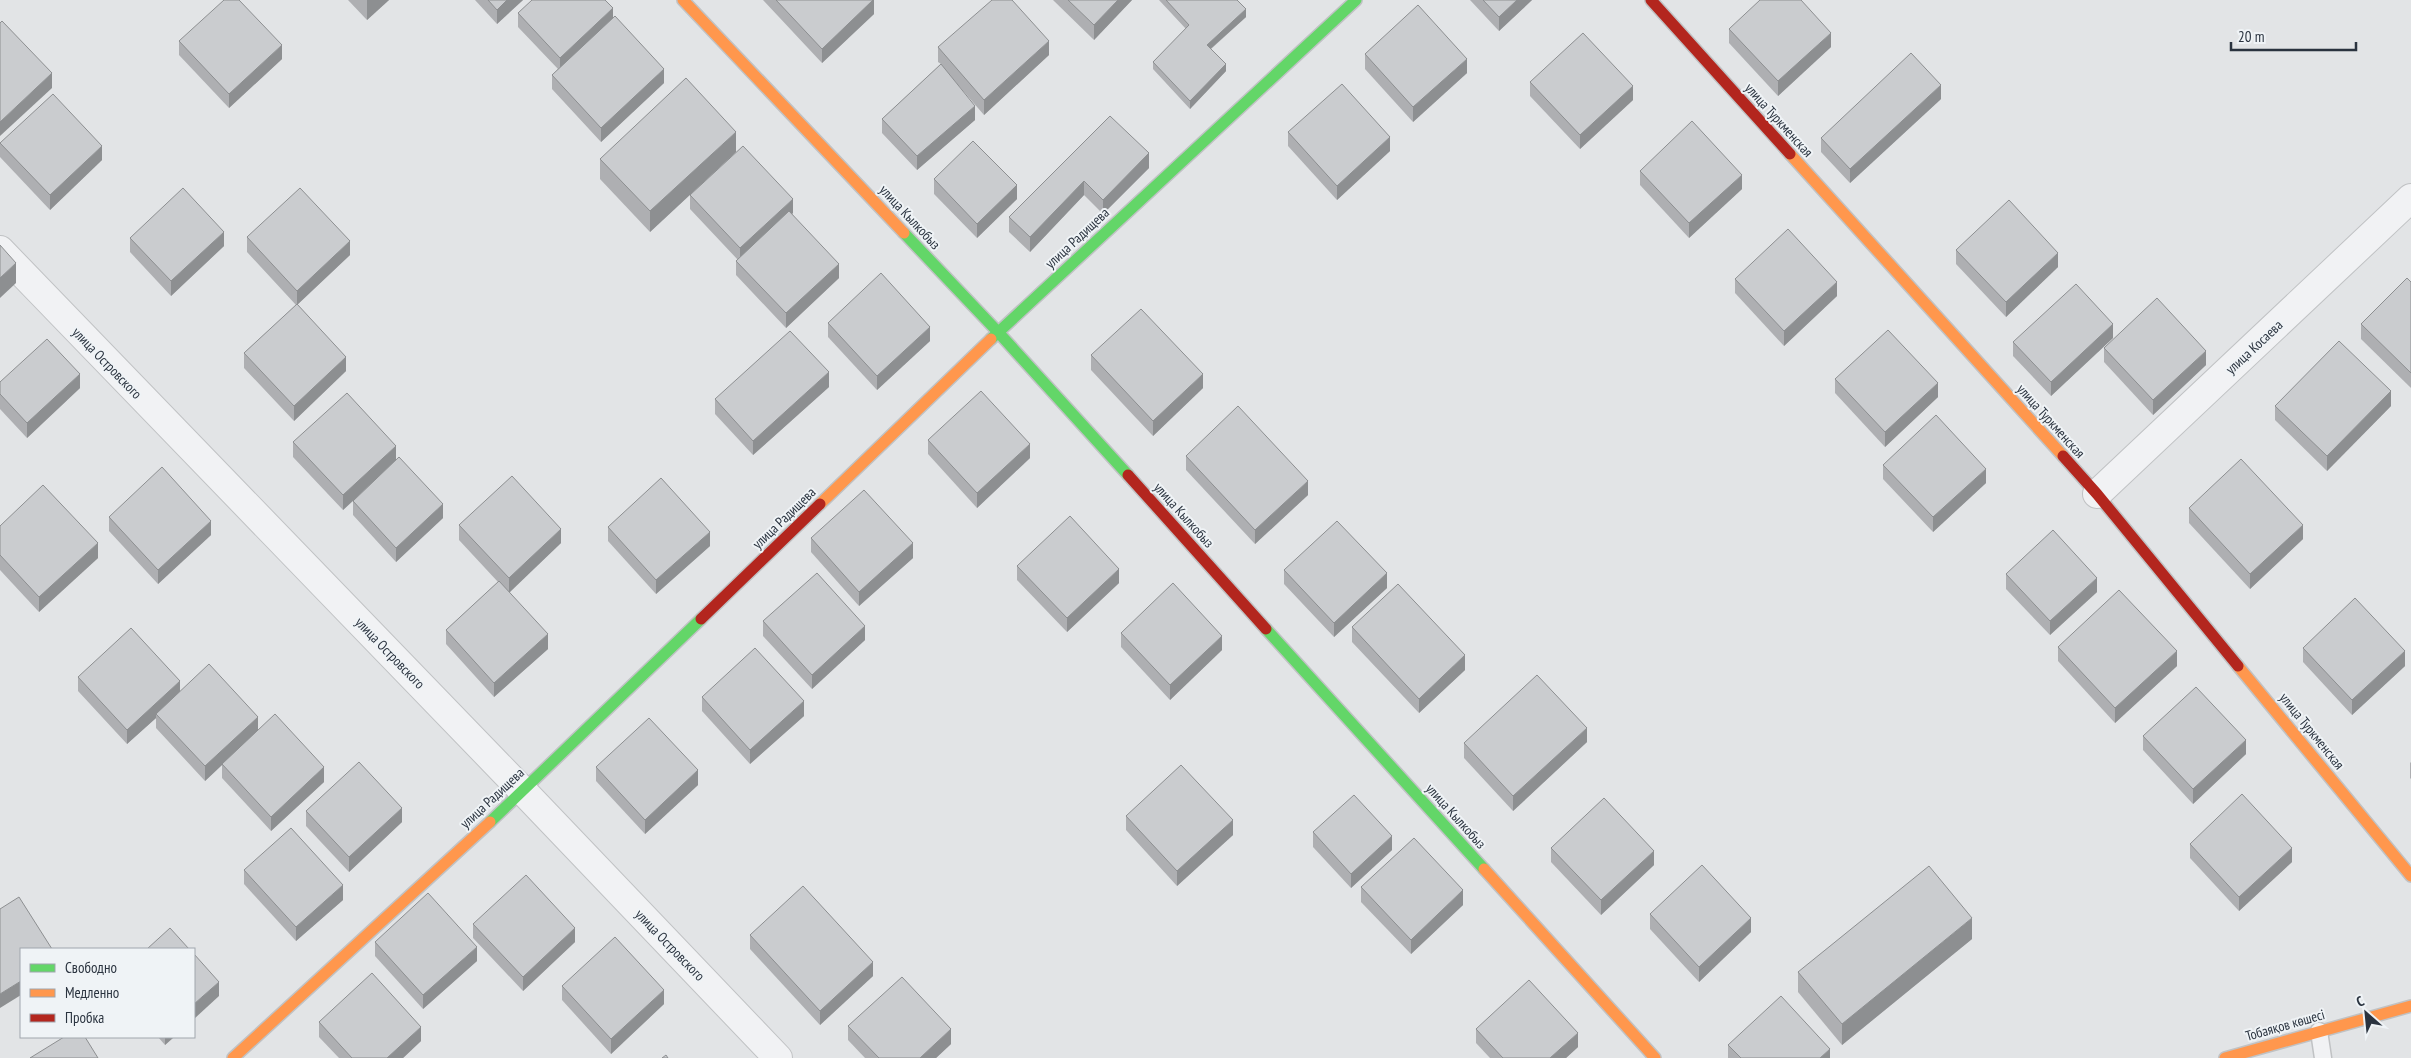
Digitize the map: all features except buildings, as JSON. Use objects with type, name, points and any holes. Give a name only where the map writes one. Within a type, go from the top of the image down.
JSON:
[{"type":"street","name":"улица Кылкобыз","points":[[684,0],[998,332],[1655,1058]]},
{"type":"street","name":"улица Радищева","points":[[233,1058],[523,791],[998,332],[1356,0]]},
{"type":"street","name":"улица Туркменская","points":[[1651,0],[2097,494],[2411,876]]},
{"type":"street","name":"улица Косаева","points":[[2097,494],[2411,198]]},
{"type":"street","name":"улица Островского","points":[[0,250],[523,791],[778,1058]]},
{"type":"street","name":"Тобаяқов көшесі","points":[[2225,1058],[2411,1006]]},
{"type":"lane","points":[[2319,1031],[2323,1058]]},
{"type":"traffic: fast","points":[[991,339],[1356,0]]},
{"type":"traffic: fast","points":[[904,233],[998,332],[1128,475]]},
{"type":"traffic: fast","points":[[490,822],[701,619]]},
{"type":"traffic: fast","points":[[1266,629],[1484,869]]},
{"type":"traffic: slow","points":[[683,0],[904,233]]},
{"type":"traffic: slow","points":[[1790,154],[2063,456]]},
{"type":"traffic: slow","points":[[820,504],[991,339]]},
{"type":"traffic: slow","points":[[2238,666],[2411,876]]},
{"type":"traffic: slow","points":[[233,1058],[490,822]]},
{"type":"traffic: slow","points":[[1484,869],[1655,1058]]},
{"type":"traffic: slow","points":[[2225,1058],[2411,1006]]},
{"type":"traffic: jam","points":[[1651,0],[1790,154]]},
{"type":"traffic: jam","points":[[2063,456],[2097,494],[2238,666]]},
{"type":"traffic: jam","points":[[1128,475],[1266,629]]},
{"type":"traffic: jam","points":[[701,619],[820,504]]}]
